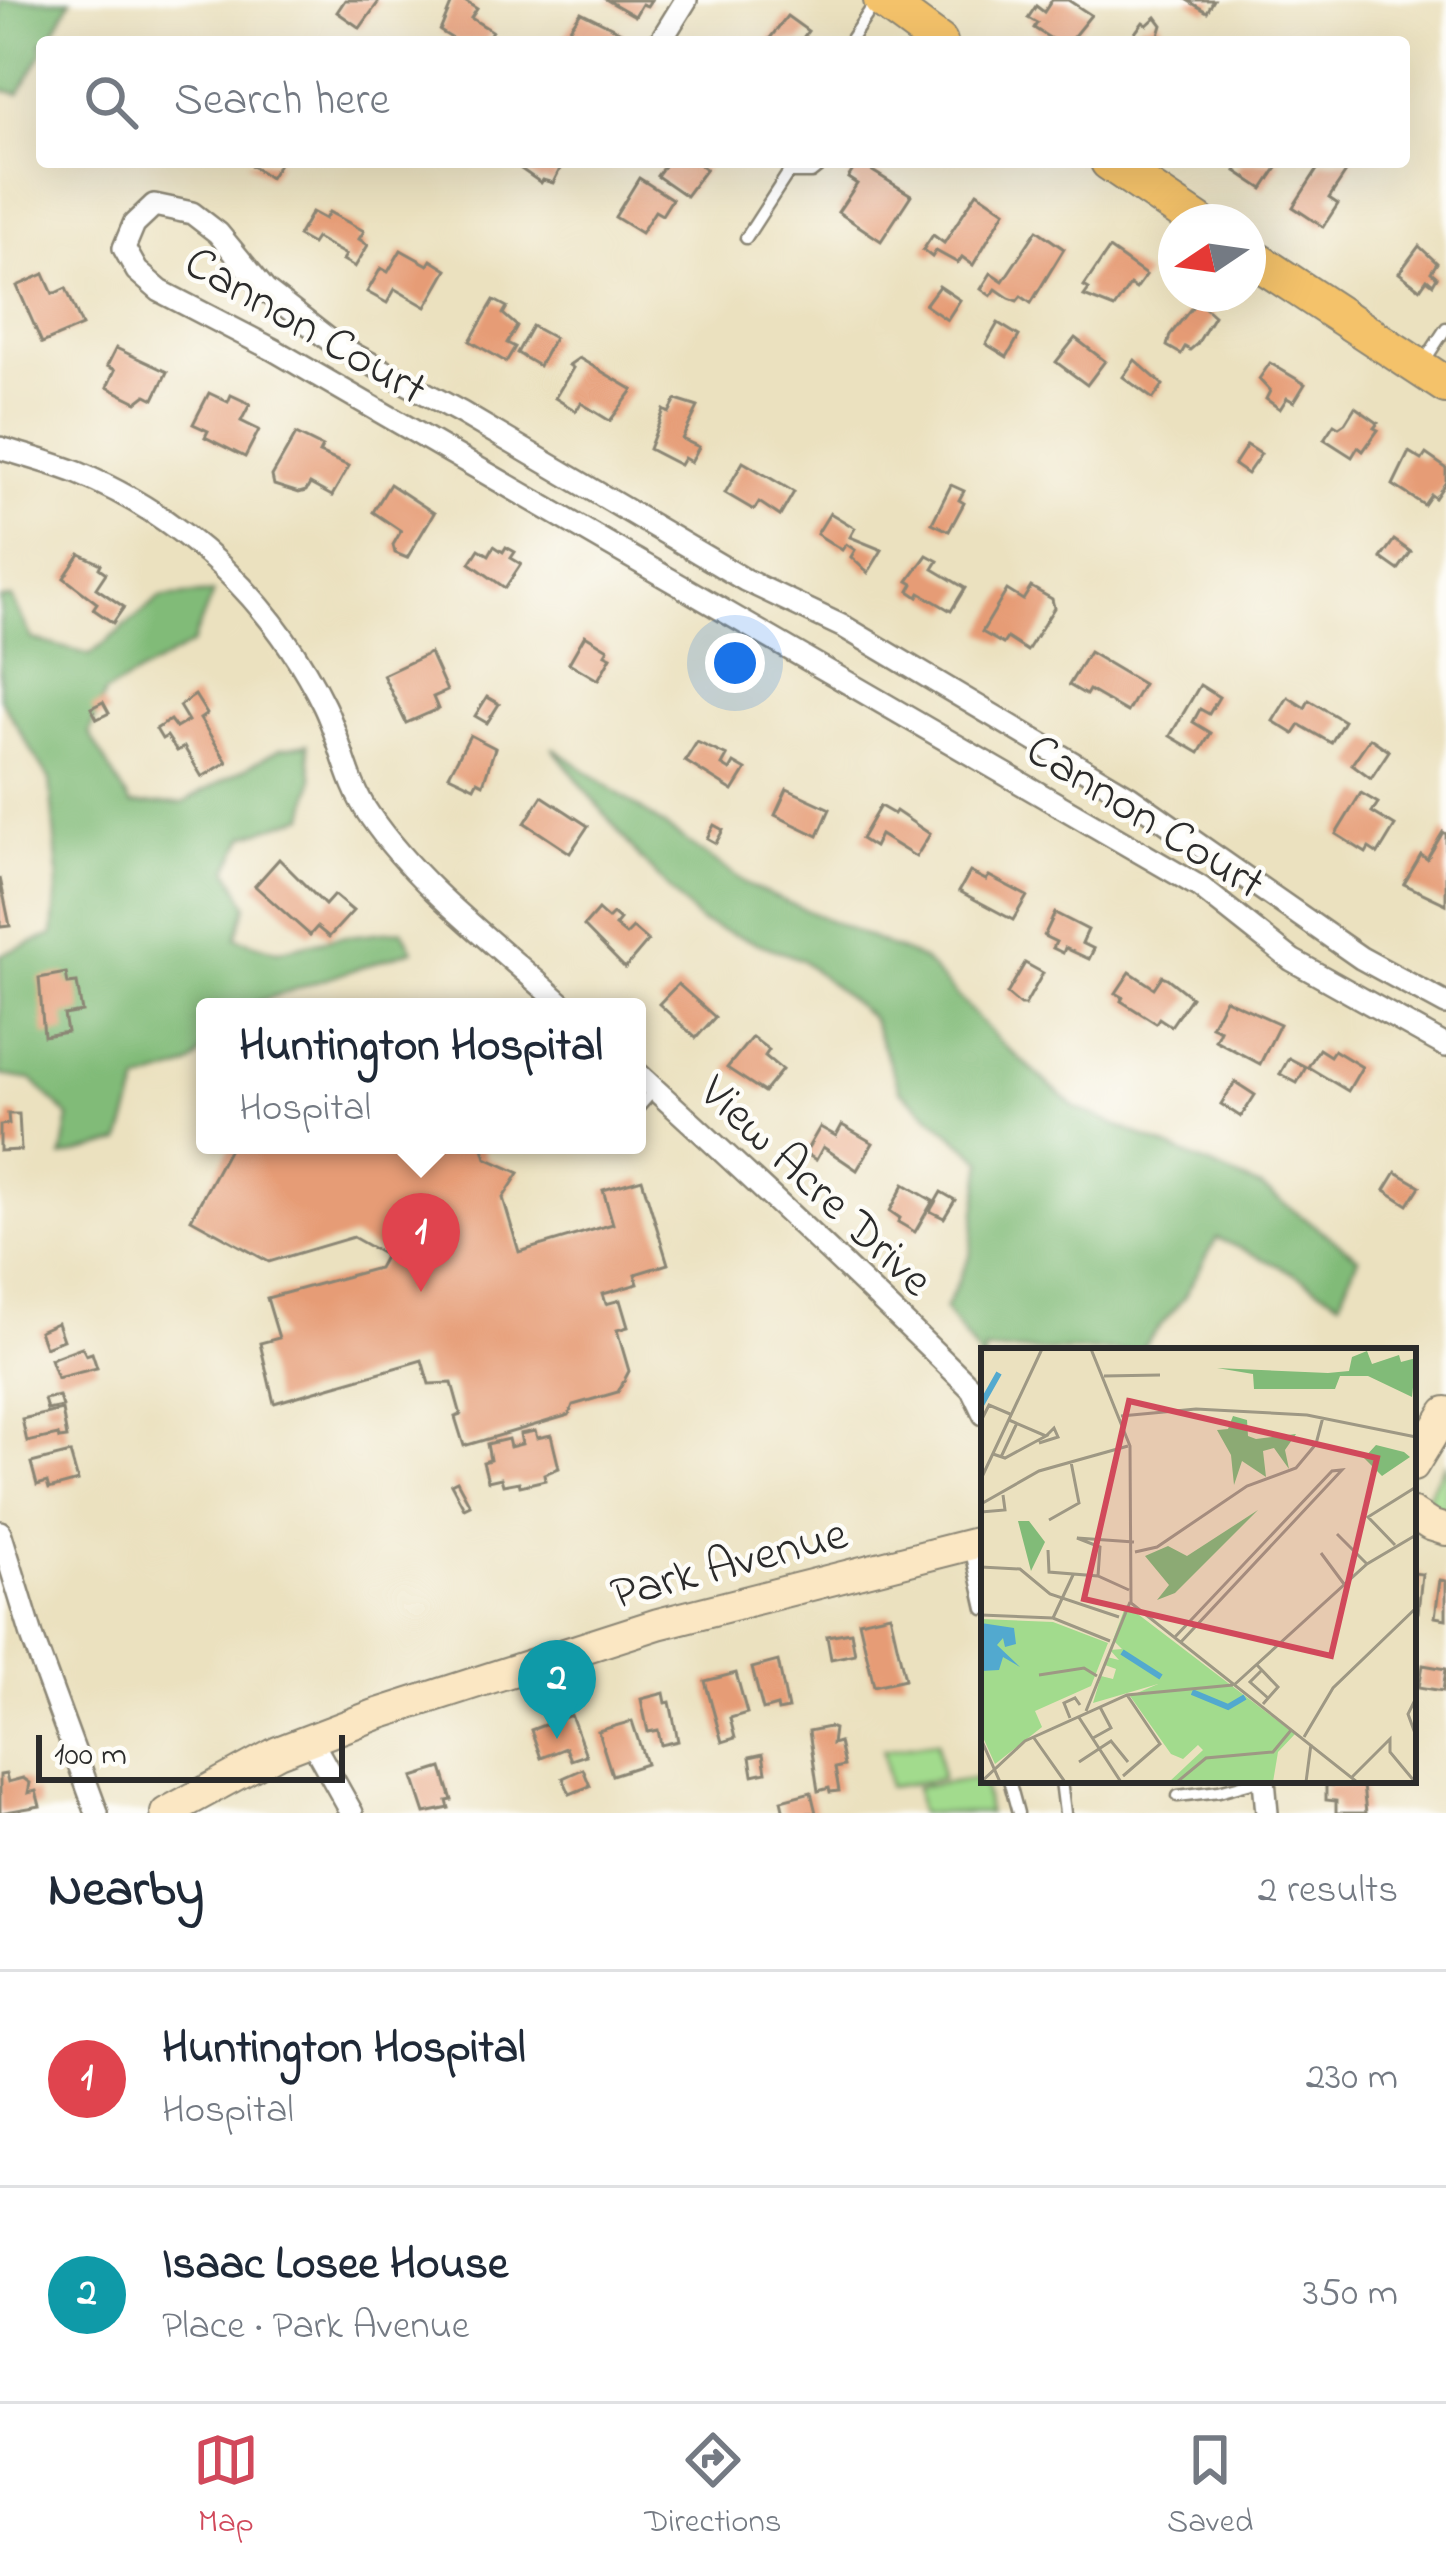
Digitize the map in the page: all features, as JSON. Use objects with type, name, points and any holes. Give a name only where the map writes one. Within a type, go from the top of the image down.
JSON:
[{"type":"main road","points":[[879,0],[924,36]]},
{"type":"main road","points":[[1118,168],[1171,204]]},
{"type":"main road","points":[[1266,267],[1433,377]]},
{"type":"main road","points":[[1416,1461],[1446,1412]]},
{"type":"main road","name":"Park Avenue","points":[[166,1813],[310,1738],[658,1624],[977,1543]]},
{"type":"street","points":[[664,36],[686,0]]},
{"type":"street","name":"Cannon Court","points":[[1446,1004],[1361,958],[1130,796],[846,628],[765,590],[336,345],[265,290],[218,233],[192,213],[154,205],[134,224],[124,248],[137,271],[160,291],[208,313],[1201,887],[1292,960],[1446,1046]]},
{"type":"street","points":[[405,426],[424,393]]},
{"type":"street","points":[[0,448],[79,473],[129,499],[199,546],[253,595],[294,651],[326,709],[365,810],[401,858],[555,998]]},
{"type":"street","points":[[749,625],[765,590]]},
{"type":"street","points":[[1058,804],[1077,765]]},
{"type":"street","points":[[1241,919],[1259,887]]},
{"type":"street","points":[[1408,1023],[1421,991]]},
{"type":"street","name":"View Acre Drive","points":[[646,1081],[852,1270],[972,1389],[981,1408]]},
{"type":"street","points":[[0,1532],[33,1639],[97,1813]]},
{"type":"street","points":[[310,1738],[352,1813]]},
{"type":"street","points":[[1262,1783],[1267,1813]]},
{"type":"lane","points":[[853,36],[879,0]]},
{"type":"lane","points":[[746,238],[788,168],[811,173],[817,168]]},
{"type":"lane","points":[[1433,377],[1446,328]]},
{"type":"lane","points":[[646,1099],[655,1089]]},
{"type":"lane","points":[[977,1543],[981,1581]]},
{"type":"lane","points":[[1011,1783],[1018,1813]]},
{"type":"lane","points":[[1060,1783],[1065,1813]]},
{"type":"lane","points":[[1178,1796],[1250,1783]]},
{"type":"green space","points":[[0,0],[71,0],[51,36],[36,36],[36,64],[19,94],[0,89]]},
{"type":"green space","points":[[213,593],[192,644],[105,693],[89,733],[131,805],[183,803],[280,749],[307,744],[313,780],[305,816],[245,836],[228,869],[247,905],[236,938],[277,951],[402,930],[413,950],[269,998],[196,998],[194,1062],[139,1083],[121,1142],[62,1157],[69,1117],[32,1080],[0,1075],[0,955],[53,935],[58,875],[50,780],[0,698],[0,599],[12,598],[32,639],[90,655],[161,597]]},
{"type":"green space","points":[[552,747],[751,887],[923,960],[1000,1042],[1076,1108],[1261,1187],[1358,1257],[1340,1301],[1286,1269],[1217,1238],[1183,1299],[1142,1348],[981,1348],[981,1360],[945,1309],[970,1256],[983,1161],[900,1090],[871,1017],[801,959],[700,922],[638,856]]},
{"type":"green space","points":[[1446,1462],[1446,1513],[1420,1509]]},
{"type":"green space","points":[[937,1742],[942,1779],[889,1787],[883,1750]]},
{"type":"green space","points":[[981,1778],[988,1813],[920,1813],[916,1787]]},
{"type":"building","points":[[345,0],[380,0],[360,28],[337,12]]},
{"type":"building","points":[[453,0],[463,0],[477,9],[471,18],[492,31],[489,36],[448,36],[440,31]]},
{"type":"building","points":[[607,0],[651,0],[635,16]]},
{"type":"building","points":[[1052,0],[1068,0],[1091,15],[1074,36],[1047,36],[1028,18],[1036,6],[1044,12]]},
{"type":"building","points":[[1187,0],[1214,0],[1207,12]]},
{"type":"building","points":[[581,12],[623,33],[621,36],[564,36]]},
{"type":"building","points":[[787,16],[808,31],[804,36],[772,36]]},
{"type":"building","points":[[1156,17],[1162,25],[1159,36],[1133,36],[1143,22],[1147,25]]},
{"type":"building","points":[[255,168],[276,168],[270,178]]},
{"type":"building","points":[[520,168],[560,168],[553,183],[541,183]]},
{"type":"building","points":[[663,168],[706,169],[686,196],[657,176]]},
{"type":"building","points":[[854,168],[868,168],[911,195],[881,241],[838,212],[857,184],[848,178]]},
{"type":"building","points":[[1238,168],[1277,168],[1263,189]]},
{"type":"building","points":[[1318,168],[1349,168],[1329,198],[1338,204],[1323,227],[1293,207]]},
{"type":"building","points":[[639,178],[672,199],[662,215],[655,211],[641,233],[615,217]]},
{"type":"building","points":[[977,192],[1005,211],[973,265],[962,257],[958,263],[923,250],[933,235],[944,243]]},
{"type":"building","points":[[312,212],[325,219],[329,212],[364,231],[359,239],[368,245],[355,267],[343,260],[346,255],[316,238],[312,244],[298,236]]},
{"type":"building","points":[[1037,230],[1064,249],[1031,303],[996,289],[991,296],[981,289],[991,273],[1003,281]]},
{"type":"building","points":[[1419,246],[1437,263],[1431,272],[1437,277],[1433,284],[1427,279],[1420,289],[1399,273]]},
{"type":"building","points":[[1109,249],[1146,275],[1136,289],[1130,285],[1114,308],[1084,296],[1089,289],[1084,286]]},
{"type":"building","points":[[401,250],[447,270],[426,307],[395,289],[387,303],[367,292],[381,268],[388,272]]},
{"type":"building","points":[[44,274],[53,294],[66,288],[82,326],[42,343],[17,286]]},
{"type":"building","points":[[939,286],[960,300],[947,320],[925,305]]},
{"type":"building","points":[[494,300],[507,307],[503,314],[517,326],[507,343],[515,347],[506,362],[470,341]]},
{"type":"building","points":[[1188,312],[1214,316],[1197,344],[1190,350],[1185,347],[1181,354],[1167,346]]},
{"type":"building","points":[[998,323],[1019,336],[1007,357],[986,344]]},
{"type":"building","points":[[532,326],[554,338],[539,366],[517,353]]},
{"type":"building","points":[[1075,338],[1105,361],[1087,385],[1056,362]]},
{"type":"building","points":[[116,348],[167,372],[154,399],[146,395],[137,402],[107,387],[115,370],[107,366]]},
{"type":"building","points":[[579,358],[633,390],[610,421],[581,403],[576,411],[555,398],[573,368],[569,365]]},
{"type":"building","points":[[1135,360],[1163,385],[1153,399],[1123,377]]},
{"type":"building","points":[[1270,363],[1305,384],[1294,402],[1287,398],[1280,409],[1266,399],[1270,391],[1259,379]]},
{"type":"building","points":[[209,393],[228,402],[231,395],[250,404],[241,421],[259,430],[245,457],[205,437],[208,431],[193,424]]},
{"type":"building","points":[[676,400],[698,407],[682,439],[699,447],[691,462],[684,458],[680,465],[649,449],[664,410],[669,413]]},
{"type":"building","points":[[1355,407],[1378,423],[1374,428],[1378,430],[1363,451],[1358,447],[1352,457],[1324,439],[1334,424],[1345,423]]},
{"type":"building","points":[[296,434],[322,447],[319,453],[349,466],[332,496],[310,484],[299,493],[274,485],[272,476]]},
{"type":"building","points":[[1247,445],[1261,454],[1247,474],[1234,465]]},
{"type":"building","points":[[1409,452],[1422,460],[1426,454],[1446,468],[1446,482],[1424,505],[1393,485]]},
{"type":"building","points":[[743,462],[794,492],[780,516],[759,502],[754,510],[725,493]]},
{"type":"building","points":[[390,484],[434,513],[407,558],[395,553],[393,545],[401,531],[373,512]]},
{"type":"building","points":[[951,485],[964,491],[959,500],[964,503],[949,531],[932,523]]},
{"type":"building","points":[[830,513],[855,528],[850,537],[882,550],[868,573],[851,557],[855,550],[846,544],[842,550],[817,534]]},
{"type":"building","points":[[1394,540],[1411,552],[1398,570],[1381,558]]},
{"type":"building","points":[[494,546],[515,552],[511,558],[521,564],[505,588],[470,563],[479,549],[489,555]]},
{"type":"building","points":[[80,554],[101,564],[99,568],[106,573],[96,588],[124,607],[113,623],[93,609],[97,603],[64,578]]},
{"type":"building","points":[[927,555],[938,561],[933,569],[965,588],[951,611],[909,591],[913,584],[908,581]]},
{"type":"building","points":[[1031,587],[1052,599],[1054,608],[1027,651],[1007,638],[1003,644],[982,632],[1007,590],[1023,600]]},
{"type":"building","points":[[585,635],[608,649],[605,654],[611,657],[598,680],[569,663]]},
{"type":"building","points":[[1089,652],[1143,684],[1127,712],[1089,690],[1086,695],[1069,685]]},
{"type":"building","points":[[430,653],[447,691],[433,697],[438,709],[406,723],[383,675]]},
{"type":"building","points":[[1200,685],[1219,697],[1209,714],[1200,709],[1193,722],[1211,733],[1199,753],[1170,736]]},
{"type":"building","points":[[195,695],[207,714],[200,719],[227,762],[202,777],[184,747],[177,751],[156,729],[170,720],[176,728],[188,721],[179,706]]},
{"type":"building","points":[[487,697],[499,704],[487,723],[475,716]]},
{"type":"building","points":[[1288,697],[1305,708],[1309,700],[1344,721],[1331,743],[1300,725],[1294,734],[1273,721]]},
{"type":"building","points":[[103,702],[109,713],[97,719],[91,708]]},
{"type":"building","points":[[470,735],[495,748],[483,784],[477,781],[474,787],[449,775]]},
{"type":"building","points":[[1370,738],[1389,751],[1371,778],[1352,764]]},
{"type":"building","points":[[697,742],[727,756],[722,765],[730,770],[734,763],[746,770],[733,791],[685,761]]},
{"type":"building","points":[[787,789],[830,809],[818,836],[775,815]]},
{"type":"building","points":[[1361,793],[1378,803],[1372,812],[1395,826],[1378,854],[1369,848],[1366,853],[1336,834]]},
{"type":"building","points":[[542,796],[588,826],[570,853],[525,823]]},
{"type":"building","points":[[880,806],[930,834],[916,857],[880,835],[874,847],[861,839]]},
{"type":"building","points":[[714,825],[723,830],[716,843],[707,838]]},
{"type":"building","points":[[1443,832],[1446,904],[1404,884],[1421,855],[1427,859]]},
{"type":"building","points":[[279,859],[325,905],[334,895],[353,911],[329,937],[317,927],[310,935],[255,886]]},
{"type":"building","points":[[970,872],[986,880],[989,876],[1027,896],[1013,920],[959,891]]},
{"type":"building","points":[[0,878],[10,926],[0,927]]},
{"type":"building","points":[[598,910],[608,919],[613,914],[620,920],[615,926],[626,935],[633,928],[648,941],[625,968],[584,926]]},
{"type":"building","points":[[1055,913],[1088,930],[1082,943],[1094,949],[1089,959],[1053,948],[1056,942],[1044,936]]},
{"type":"building","points":[[1025,963],[1043,973],[1025,1005],[1020,1005],[1007,994]]},
{"type":"building","points":[[1130,972],[1154,988],[1162,976],[1167,978],[1191,997],[1171,1026],[1159,1018],[1156,1023],[1121,1001],[1123,997],[1116,993]]},
{"type":"building","points":[[66,973],[68,984],[77,983],[82,1012],[64,1015],[67,1032],[44,1036],[39,978]]},
{"type":"building","points":[[678,984],[715,1017],[696,1038],[659,1004]]},
{"type":"building","points":[[1225,999],[1280,1024],[1260,1064],[1215,1040],[1220,1030],[1211,1026]]},
{"type":"building","points":[[752,1037],[769,1050],[765,1056],[782,1070],[764,1092],[727,1068]]},
{"type":"building","points":[[1319,1049],[1330,1056],[1334,1050],[1362,1067],[1348,1091],[1308,1067]]},
{"type":"building","points":[[1289,1058],[1306,1067],[1297,1083],[1280,1074]]},
{"type":"building","points":[[1235,1082],[1255,1095],[1241,1117],[1221,1104]]},
{"type":"building","points":[[8,1114],[19,1114],[21,1150],[0,1151],[0,1125],[9,1124]]},
{"type":"building","points":[[842,1125],[873,1143],[857,1170],[823,1147],[816,1160],[805,1153],[820,1127],[836,1136]]},
{"type":"building","points":[[226,1154],[485,1154],[519,1173],[503,1198],[519,1252],[613,1224],[603,1190],[642,1179],[668,1264],[635,1274],[638,1284],[603,1294],[606,1304],[620,1300],[628,1327],[617,1330],[629,1371],[618,1392],[573,1405],[569,1415],[464,1446],[452,1383],[429,1384],[422,1360],[274,1403],[260,1343],[279,1338],[267,1298],[378,1268],[385,1255],[353,1237],[269,1262],[191,1219]]},
{"type":"building","points":[[1396,1172],[1420,1186],[1408,1205],[1385,1190]]},
{"type":"building","points":[[904,1184],[933,1201],[915,1232],[890,1211]]},
{"type":"building","points":[[941,1192],[955,1200],[944,1218],[930,1211]]},
{"type":"building","points":[[57,1323],[63,1340],[45,1347],[39,1331]]},
{"type":"building","points":[[82,1347],[86,1355],[92,1353],[97,1368],[57,1378],[50,1359]]},
{"type":"building","points":[[59,1396],[62,1407],[47,1410],[44,1399]]},
{"type":"building","points":[[62,1410],[67,1438],[58,1435],[27,1442],[22,1419]]},
{"type":"building","points":[[535,1431],[537,1438],[551,1435],[559,1468],[544,1474],[545,1480],[520,1486],[519,1482],[503,1485],[501,1478],[488,1481],[483,1462],[490,1460],[487,1444],[508,1439],[510,1447],[522,1444],[520,1434]]},
{"type":"building","points":[[70,1453],[78,1481],[49,1489],[47,1482],[37,1485],[31,1463]]},
{"type":"building","points":[[457,1481],[470,1505],[464,1508],[451,1484]]},
{"type":"building","points":[[1416,1573],[1422,1574],[1416,1612]]},
{"type":"building","points":[[1440,1580],[1446,1581],[1446,1619],[1435,1617]]},
{"type":"building","points":[[890,1614],[905,1679],[874,1686],[859,1621]]},
{"type":"building","points":[[851,1632],[855,1654],[831,1659],[827,1636]]},
{"type":"building","points":[[778,1661],[788,1709],[763,1710],[752,1668]]},
{"type":"building","points":[[1423,1665],[1446,1669],[1443,1691],[1419,1687]]},
{"type":"building","points":[[736,1673],[747,1713],[730,1718],[735,1738],[722,1742],[705,1681]]},
{"type":"building","points":[[664,1693],[678,1741],[661,1745],[658,1730],[648,1732],[641,1699]]},
{"type":"building","points":[[571,1715],[586,1755],[571,1760],[566,1748],[541,1758],[531,1730]]},
{"type":"building","points":[[632,1721],[646,1764],[612,1775],[598,1731]]},
{"type":"building","points":[[834,1729],[832,1744],[839,1742],[844,1766],[835,1768],[839,1791],[830,1792],[829,1788],[818,1791],[809,1731]]},
{"type":"building","points":[[763,1754],[766,1772],[753,1775],[750,1757]]},
{"type":"building","points":[[442,1768],[452,1800],[447,1801],[449,1808],[425,1813],[413,1777]]},
{"type":"building","points":[[583,1769],[590,1786],[570,1794],[563,1778]]},
{"type":"building","points":[[6,1774],[8,1782],[23,1778],[30,1783],[28,1793],[36,1791],[40,1806],[0,1813],[0,1775]]},
{"type":"building","points":[[1326,1785],[1363,1786],[1366,1813],[1336,1813],[1336,1801],[1326,1800]]},
{"type":"building","points":[[811,1792],[816,1813],[784,1813],[781,1800]]},
{"type":"place","name":"Huntington Hospital","points":[[421,1292]]},
{"type":"place","name":"Isaac Losee House","points":[[557,1739]]}]
